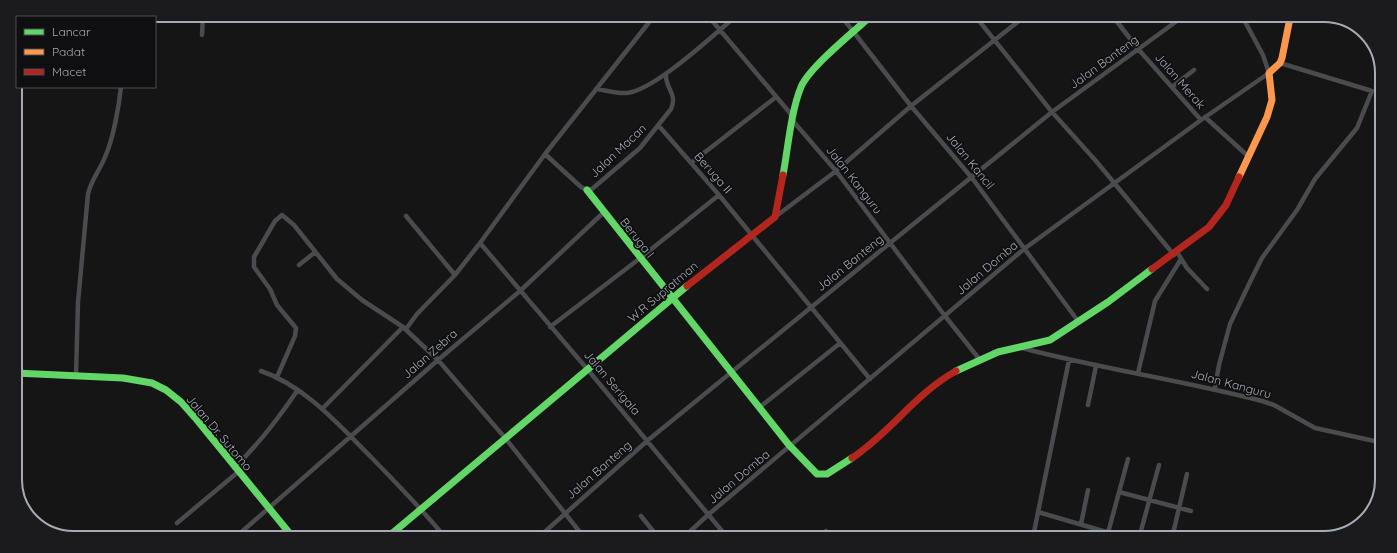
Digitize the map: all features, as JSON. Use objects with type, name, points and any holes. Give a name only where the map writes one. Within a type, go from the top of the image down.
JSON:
[{"type":"street","points":[[202,35],[203,22]]},
{"type":"street","points":[[322,409],[405,328],[455,275],[545,154],[649,22]]},
{"type":"street","name":"Jalan Kanguru","points":[[714,22],[790,113],[793,121],[836,171],[980,360]]},
{"type":"street","points":[[596,89],[627,93],[646,87],[666,74],[729,22]]},
{"type":"street","name":"Jalan Kancil","points":[[846,22],[911,106],[972,178],[1078,321]]},
{"type":"street","points":[[775,217],[798,94],[804,79],[864,22]]},
{"type":"street","points":[[980,22],[1052,112],[1175,254],[1181,259],[1200,284],[1207,289]]},
{"type":"street","points":[[775,217],[836,171],[911,106],[1017,22]]},
{"type":"street","name":"Jalan Merak","points":[[1117,22],[1172,87],[1203,119],[1249,157]]},
{"type":"street","name":"Jalan Banteng","points":[[545,531],[648,440],[1052,112],[1140,50],[1176,22]]},
{"type":"street","points":[[1246,22],[1263,55],[1269,73],[1280,63],[1284,52],[1289,22]]},
{"type":"street","points":[[1215,388],[1219,365],[1230,324],[1262,258],[1297,210],[1315,180],[1357,128],[1372,91],[1280,63]]},
{"type":"street","points":[[1172,87],[1194,70]]},
{"type":"street","name":"Jalan Domba","points":[[690,531],[1024,249],[1269,73]]},
{"type":"street","name":"Beruga I","points":[[587,190],[671,298],[760,407],[790,447],[817,474],[827,474],[871,445],[931,387],[955,371],[980,360],[1019,347],[1050,340],[1108,302],[1175,254],[1209,227],[1218,217],[1226,204],[1267,116],[1272,100],[1269,73]]},
{"type":"street","name":"Jalan Macan","points":[[545,154],[581,187],[587,190],[592,189],[640,148],[659,126],[674,103],[674,97],[666,80],[666,74]]},
{"type":"street","points":[[76,376],[78,302],[88,194],[90,186],[106,156],[120,100],[121,88]]},
{"type":"street","points":[[691,163],[776,97]]},
{"type":"street","name":"Beruga II","points":[[659,126],[719,195],[839,344],[870,379]]},
{"type":"street","points":[[550,327],[640,259],[719,195]]},
{"type":"street","name":"Jalan Zebra","points":[[243,531],[438,360],[520,291],[604,212]]},
{"type":"street","points":[[277,377],[296,336],[296,328],[277,305],[270,289],[254,267],[254,257],[275,220],[282,215],[294,226],[314,253],[349,290],[405,328],[438,360],[506,439],[579,531]]},
{"type":"street","points":[[406,216],[455,275]]},
{"type":"street","name":"W.R Supratman","points":[[394,531],[506,439],[671,298],[775,217]]},
{"type":"street","name":"Jalan Serigala","points":[[480,243],[550,327],[648,440],[723,531]]},
{"type":"street","points":[[299,265],[314,253]]},
{"type":"street","points":[[1138,373],[1155,301],[1181,259]]},
{"type":"street","points":[[760,407],[839,344]]},
{"type":"street","points":[[1019,347],[1070,360],[1034,531]]},
{"type":"street","name":"Jalan Kanguru","points":[[1070,360],[1215,388],[1268,402],[1315,428],[1375,441]]},
{"type":"street","points":[[1088,404],[1096,366]]},
{"type":"street","points":[[261,371],[277,377],[322,409],[422,508],[440,531]]},
{"type":"street","name":"Jalan Dr. Sutomo","points":[[22,373],[138,380],[166,390],[181,402],[197,420],[236,470],[287,531]]},
{"type":"street","points":[[177,523],[236,470],[264,437],[298,391]]},
{"type":"street","points":[[1109,531],[1128,459]]},
{"type":"street","points":[[1141,531],[1159,465]]},
{"type":"street","points":[[1174,531],[1187,474]]},
{"type":"street","points":[[1081,524],[1088,490]]},
{"type":"street","points":[[1119,492],[1191,511]]},
{"type":"street","points":[[1038,512],[1102,531]]},
{"type":"street","points":[[641,516],[653,531]]},
{"type":"traffic: fast","points":[[783,175],[792,118],[801,87],[822,60],[864,22]]},
{"type":"traffic: fast","points":[[587,190],[789,445],[817,474],[827,474],[852,458]]},
{"type":"traffic: fast","points":[[956,371],[998,352],[1050,340],[1108,302],[1152,269]]},
{"type":"traffic: fast","points":[[395,531],[687,286]]},
{"type":"traffic: fast","points":[[22,373],[123,378],[152,383],[166,390],[181,402],[197,420],[288,531]]},
{"type":"traffic: slow","points":[[1239,177],[1267,117],[1272,100],[1269,73],[1280,63],[1282,58],[1289,22]]},
{"type":"traffic: jam","points":[[687,286],[775,217],[783,175]]},
{"type":"traffic: jam","points":[[1152,269],[1209,227],[1226,205],[1239,177]]},
{"type":"traffic: jam","points":[[852,458],[879,437],[928,390],[956,371]]}]
